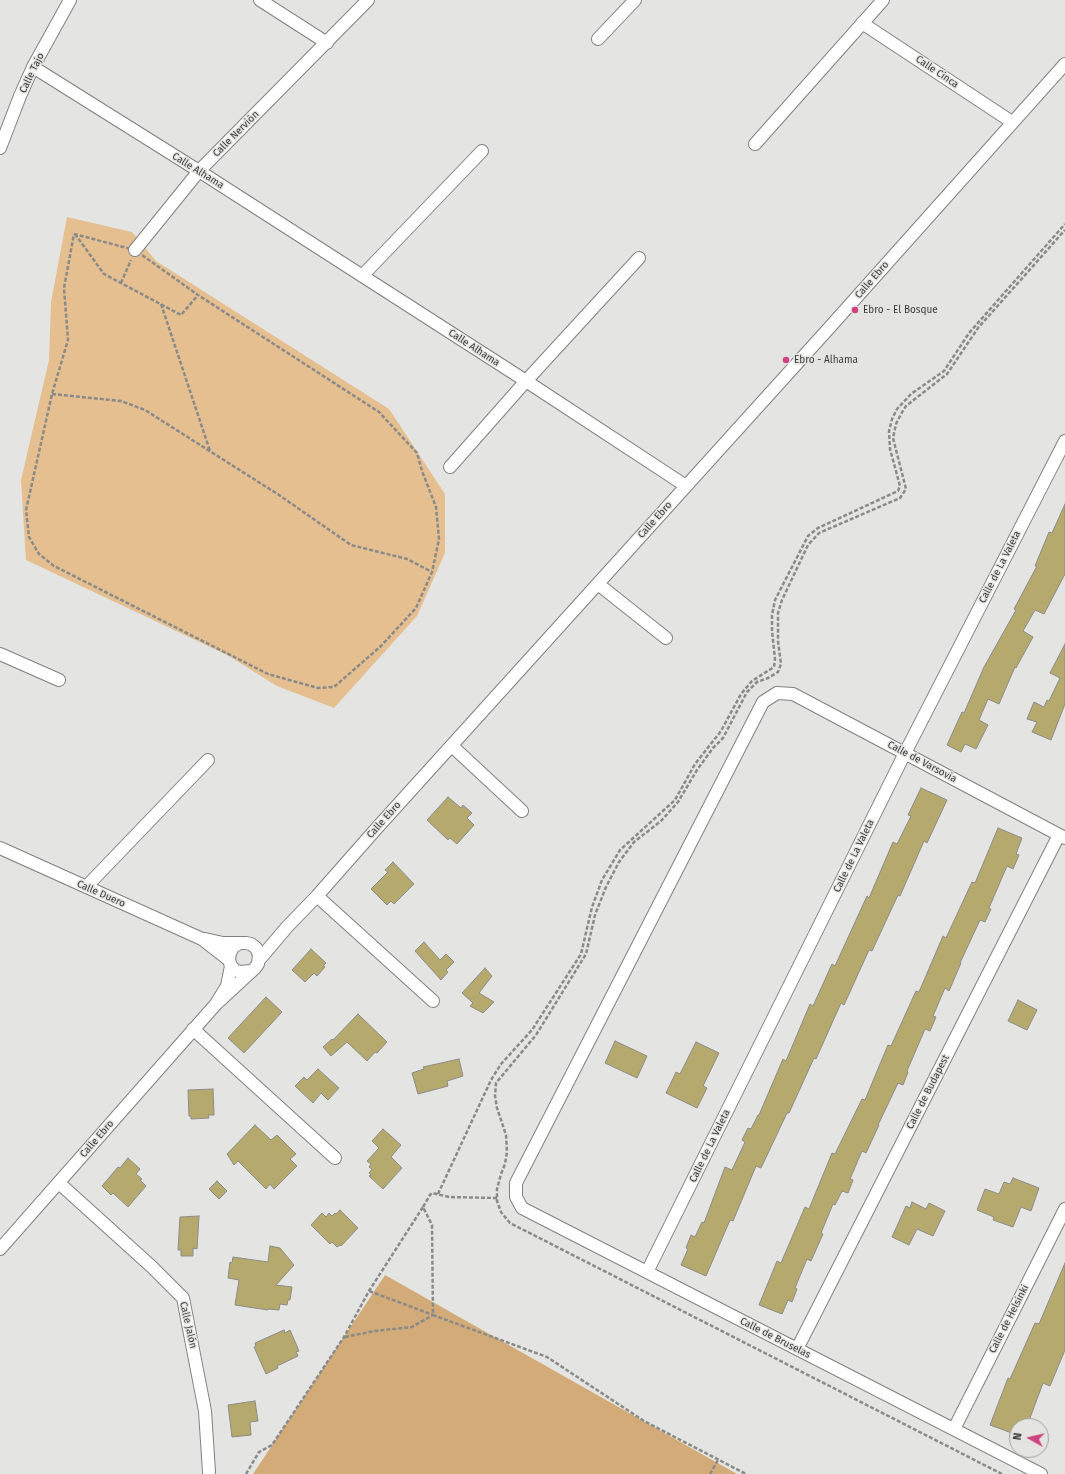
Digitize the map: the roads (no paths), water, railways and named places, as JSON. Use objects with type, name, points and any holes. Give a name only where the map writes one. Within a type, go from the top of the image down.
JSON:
[{"type":"street","name":"Calle Tajo","points":[[0,148],[33,67],[70,0]]},
{"type":"street","points":[[260,0],[327,43]]},
{"type":"street","name":"Calle Nervión","points":[[135,250],[199,171],[368,0]]},
{"type":"street","points":[[598,39],[635,0]]},
{"type":"street","points":[[755,144],[883,0]]},
{"type":"street","name":"Calle Cinca","points":[[862,23],[1012,122]]},
{"type":"street","name":"Calle Ebro","points":[[259,960],[287,927],[317,896],[836,321],[1065,64]]},
{"type":"street","name":"Calle Alhama","points":[[33,67],[199,171],[526,381],[686,486]]},
{"type":"street","points":[[362,276],[482,151]]},
{"type":"street","points":[[450,467],[526,381],[639,258]]},
{"type":"street","name":"Calle de La Valeta","points":[[647,1272],[905,753],[1065,441]]},
{"type":"street","points":[[598,584],[666,638]]},
{"type":"street","points":[[0,654],[59,680]]},
{"type":"street","name":"Calle de Varsovia","points":[[516,1197],[516,1183],[763,702],[777,693],[793,694],[1062,836]]},
{"type":"street","points":[[452,746],[522,811]]},
{"type":"street","points":[[86,887],[208,760]]},
{"type":"street","name":"Calle de Budapest","points":[[797,1349],[1062,836]]},
{"type":"street","name":"Calle Duero","points":[[0,848],[202,939],[223,943],[246,944]]},
{"type":"street","points":[[317,896],[433,1001]]},
{"type":"street","name":"Calle Ebro","points":[[246,944],[267,940],[287,927]]},
{"type":"street","name":"Calle Duero","points":[[202,939],[230,963]]},
{"type":"street","points":[[246,944],[256,948],[259,954],[259,960],[258,964],[251,971],[240,972],[235,970],[230,963],[230,953],[233,947],[246,944]]},
{"type":"street","name":"Calle Ebro","points":[[216,1004],[226,986],[230,963]]},
{"type":"street","name":"Calle Ebro","points":[[0,1249],[193,1029],[216,1004],[251,971]]},
{"type":"street","points":[[193,1029],[335,1158]]},
{"type":"street","name":"Calle Jalón","points":[[59,1183],[152,1267],[183,1298],[205,1411],[209,1472]]},
{"type":"street","name":"Calle de Bruselas","points":[[516,1197],[522,1208],[1041,1474]]},
{"type":"street","name":"Calle de Helsinki","points":[[954,1429],[1065,1209]]},
{"type":"place","name":"Ebro - El Bosque","points":[[855,310]]},
{"type":"place","name":"Ebro - Alhama","points":[[786,360]]}]
